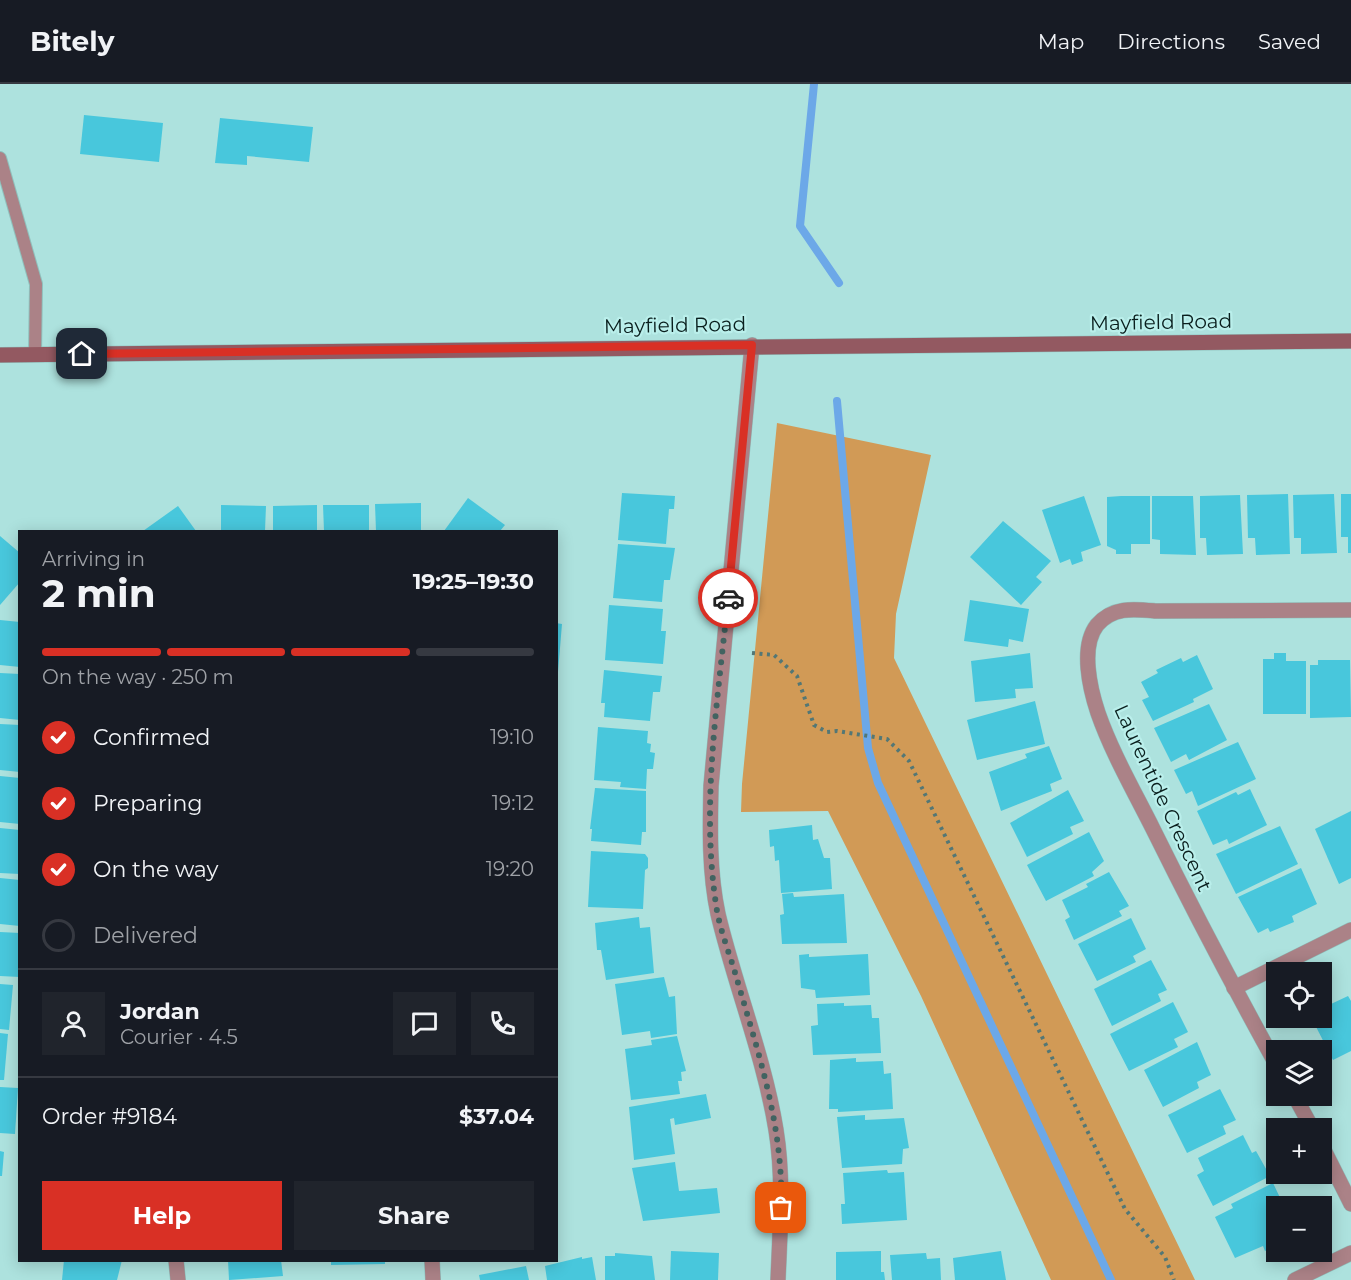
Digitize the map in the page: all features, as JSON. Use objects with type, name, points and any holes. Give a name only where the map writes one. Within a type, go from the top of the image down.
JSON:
[{"type":"main road","name":"Mayfield Road","points":[[0,355],[752,345],[1351,341]]},
{"type":"street","points":[[752,345],[711,786],[709,840],[718,912],[761,1063],[776,1130],[781,1189],[778,1280]]},
{"type":"street","name":"Laurentide Crescent","points":[[1266,1046],[1234,988],[1142,806],[1098,713],[1088,660],[1091,639],[1097,625],[1111,614],[1130,608],[1156,611],[1351,610]]},
{"type":"street","points":[[1234,988],[1351,930]]},
{"type":"street","points":[[1332,1166],[1351,1204]]},
{"type":"street","points":[[1294,1280],[1351,1253]]},
{"type":"street","points":[[176,1262],[178,1280]]},
{"type":"street","points":[[432,1262],[433,1280]]},
{"type":"lane","points":[[0,158],[36,284],[35,355]]},
{"type":"path","points":[[752,653],[774,655],[796,676],[804,691],[808,711],[814,724],[827,732],[837,731],[886,739],[909,760],[1125,1209],[1165,1257],[1174,1280]]},
{"type":"shaded area","points":[[777,423],[931,455],[896,614],[894,658],[1195,1280],[1051,1280],[921,996],[828,811],[741,812]]},
{"type":"building","points":[[84,115],[163,123],[159,162],[80,154]]},
{"type":"building","points":[[220,118],[313,127],[309,162],[247,156],[247,165],[215,163]]},
{"type":"building","points":[[622,493],[675,496],[674,509],[669,509],[666,544],[618,540]]},
{"type":"building","points":[[1288,494],[1290,554],[1256,555],[1255,538],[1248,538],[1247,495]]},
{"type":"building","points":[[1334,494],[1337,553],[1301,554],[1301,538],[1294,538],[1293,495]]},
{"type":"building","points":[[1341,494],[1351,494],[1351,553],[1348,553],[1348,537],[1341,537]]},
{"type":"building","points":[[1240,495],[1243,554],[1207,555],[1206,538],[1200,538],[1200,496]]},
{"type":"building","points":[[1084,496],[1101,545],[1081,552],[1083,561],[1072,565],[1070,559],[1060,563],[1042,510]]},
{"type":"building","points":[[1150,496],[1150,544],[1131,544],[1131,554],[1116,554],[1116,550],[1107,546],[1107,497]]},
{"type":"building","points":[[1152,496],[1193,496],[1196,555],[1160,554],[1160,540],[1152,539]]},
{"type":"building","points":[[468,498],[505,525],[501,530],[445,530]]},
{"type":"building","points":[[421,503],[421,530],[376,530],[375,504]]},
{"type":"building","points":[[221,505],[266,506],[265,530],[221,530]]},
{"type":"building","points":[[317,505],[317,530],[273,530],[273,506]]},
{"type":"building","points":[[323,505],[369,505],[369,530],[324,530]]},
{"type":"building","points":[[178,506],[195,530],[144,530]]},
{"type":"building","points":[[1003,521],[1051,561],[1036,577],[1042,582],[1021,605],[970,557]]},
{"type":"building","points":[[0,536],[18,551],[18,584],[0,605]]},
{"type":"building","points":[[618,544],[675,548],[670,580],[664,580],[662,602],[613,598]]},
{"type":"building","points":[[970,600],[1029,609],[1023,642],[1009,639],[1008,647],[964,641]]},
{"type":"building","points":[[609,605],[663,609],[661,631],[666,631],[663,664],[605,660]]},
{"type":"building","points":[[0,620],[18,622],[18,667],[0,665]]},
{"type":"building","points":[[558,623],[562,624],[558,672]]},
{"type":"building","points":[[1030,653],[1033,688],[1015,689],[1016,698],[975,702],[971,661]]},
{"type":"building","points":[[1274,653],[1286,653],[1286,661],[1306,661],[1306,714],[1263,714],[1263,659],[1274,659]]},
{"type":"building","points":[[1197,655],[1213,689],[1193,699],[1194,702],[1153,721],[1142,700],[1149,697],[1141,682],[1158,673],[1156,670],[1181,658],[1183,662]]},
{"type":"building","points":[[1318,660],[1350,660],[1351,717],[1310,718],[1310,665],[1318,665]]},
{"type":"building","points":[[604,670],[662,676],[660,692],[653,692],[650,721],[604,717],[605,703],[601,703]]},
{"type":"building","points":[[0,673],[18,674],[18,720],[0,718]]},
{"type":"building","points":[[1035,701],[1045,744],[977,760],[967,720]]},
{"type":"building","points":[[1209,704],[1227,740],[1189,760],[1186,754],[1171,762],[1154,728]]},
{"type":"building","points":[[0,724],[18,725],[18,772],[0,770]]},
{"type":"building","points":[[598,727],[648,731],[647,743],[651,744],[650,752],[655,753],[653,769],[647,769],[646,789],[620,787],[621,782],[594,780]]},
{"type":"building","points":[[1238,742],[1256,779],[1198,806],[1192,791],[1186,794],[1174,770]]},
{"type":"building","points":[[1049,746],[1062,779],[1050,784],[1052,791],[1001,811],[989,772],[1027,758],[1025,754]]},
{"type":"building","points":[[0,776],[18,778],[18,824],[0,822]]},
{"type":"building","points":[[595,788],[646,791],[646,832],[642,832],[641,845],[591,841],[592,829],[590,829]]},
{"type":"building","points":[[1250,789],[1267,825],[1229,844],[1227,839],[1213,845],[1197,811],[1236,792],[1238,795]]},
{"type":"building","points":[[1068,790],[1084,821],[1070,827],[1073,834],[1027,857],[1010,823]]},
{"type":"building","points":[[1351,811],[1351,878],[1339,884],[1315,829]]},
{"type":"building","points":[[812,825],[813,840],[818,839],[824,858],[830,858],[832,889],[781,893],[779,860],[775,861],[774,846],[770,847],[769,830]]},
{"type":"building","points":[[1280,826],[1298,864],[1236,894],[1216,854]]},
{"type":"building","points":[[0,828],[18,830],[18,874],[0,873]]},
{"type":"building","points":[[1089,832],[1104,861],[1092,872],[1094,876],[1046,901],[1027,865]]},
{"type":"building","points":[[591,851],[645,854],[648,858],[648,868],[645,870],[643,909],[588,907]]},
{"type":"building","points":[[1301,868],[1317,904],[1292,916],[1294,922],[1270,932],[1268,928],[1258,933],[1238,897]]},
{"type":"building","points":[[1109,872],[1129,906],[1119,911],[1122,916],[1074,940],[1065,920],[1070,917],[1062,900],[1088,887],[1086,884]]},
{"type":"building","points":[[0,878],[18,880],[18,926],[0,924]]},
{"type":"building","points":[[793,893],[794,897],[844,894],[847,943],[782,944],[780,915],[784,914],[782,894]]},
{"type":"building","points":[[639,917],[640,928],[650,927],[654,973],[606,980],[601,950],[597,950],[595,923]]},
{"type":"building","points":[[1131,918],[1146,949],[1133,956],[1136,962],[1097,981],[1078,944]]},
{"type":"building","points":[[0,932],[18,933],[18,977],[0,976]]},
{"type":"building","points":[[809,954],[809,957],[868,954],[870,995],[816,998],[815,990],[801,988],[799,955]]},
{"type":"building","points":[[1151,960],[1167,990],[1158,994],[1161,1001],[1112,1026],[1094,989]]},
{"type":"building","points":[[664,977],[669,997],[675,996],[677,1034],[651,1038],[650,1031],[622,1035],[615,984]]},
{"type":"building","points":[[0,984],[13,985],[9,1030],[0,1029]]},
{"type":"building","points":[[1348,996],[1351,1001],[1351,1051],[1333,1060],[1332,1040],[1323,1040],[1317,1028],[1332,1028],[1332,1004]]},
{"type":"building","points":[[1173,1002],[1188,1032],[1174,1039],[1178,1047],[1129,1071],[1110,1034]]},
{"type":"building","points":[[844,1003],[844,1006],[871,1005],[872,1018],[879,1018],[881,1053],[813,1055],[811,1026],[818,1025],[817,1004]]},
{"type":"building","points":[[0,1033],[8,1034],[4,1080],[0,1080]]},
{"type":"building","points":[[677,1036],[686,1071],[681,1072],[682,1081],[678,1081],[680,1094],[631,1100],[625,1049],[652,1045],[651,1040]]},
{"type":"building","points":[[1197,1042],[1211,1075],[1197,1082],[1199,1088],[1163,1107],[1144,1070]]},
{"type":"building","points":[[856,1058],[856,1062],[883,1061],[884,1074],[891,1073],[893,1109],[838,1112],[838,1109],[829,1109],[830,1060]]},
{"type":"building","points":[[0,1087],[18,1088],[15,1134],[0,1133]]},
{"type":"building","points":[[1220,1089],[1236,1120],[1223,1126],[1226,1134],[1187,1153],[1168,1115]]},
{"type":"building","points":[[706,1094],[711,1118],[675,1125],[674,1118],[670,1119],[675,1154],[634,1160],[629,1107]]},
{"type":"building","points":[[865,1115],[865,1120],[904,1118],[909,1148],[903,1149],[902,1164],[842,1168],[837,1117]]},
{"type":"building","points":[[1243,1135],[1252,1153],[1256,1151],[1266,1169],[1266,1178],[1213,1206],[1197,1175],[1204,1171],[1198,1158]]},
{"type":"building","points":[[0,1151],[4,1152],[2,1176],[0,1176]]},
{"type":"building","points":[[675,1162],[679,1191],[717,1188],[720,1213],[643,1221],[632,1168]]},
{"type":"building","points":[[887,1170],[888,1173],[904,1172],[907,1220],[842,1224],[841,1204],[845,1204],[843,1173]]},
{"type":"building","points":[[1273,1184],[1279,1196],[1266,1196],[1266,1250],[1263,1246],[1235,1258],[1215,1217],[1233,1208],[1231,1204]]},
{"type":"building","points":[[671,1251],[719,1253],[718,1280],[670,1280]]},
{"type":"building","points":[[881,1251],[881,1272],[884,1272],[885,1280],[836,1280],[836,1252]]},
{"type":"building","points":[[1001,1251],[1006,1280],[955,1280],[953,1258]]},
{"type":"building","points":[[615,1253],[652,1256],[655,1280],[605,1280],[605,1256],[615,1256]]},
{"type":"building","points":[[926,1253],[927,1259],[940,1258],[941,1280],[892,1280],[890,1255]]},
{"type":"building","points":[[582,1257],[582,1259],[592,1257],[596,1280],[547,1280],[545,1266]]},
{"type":"building","points":[[64,1262],[122,1262],[117,1280],[62,1280]]},
{"type":"building","points":[[228,1262],[281,1262],[283,1276],[229,1280]]},
{"type":"building","points":[[331,1262],[385,1262],[385,1264],[331,1265]]},
{"type":"building","points":[[526,1266],[529,1280],[480,1280],[479,1275]]},
{"type":"waterway","points":[[814,84],[800,226],[839,283]]},
{"type":"waterway","points":[[837,401],[868,748],[878,783],[1111,1280]]},
{"type":"way so far","points":[[728,598],[711,786],[709,840],[718,912],[761,1063],[776,1130],[781,1208]]},
{"type":"route","points":[[82,354],[752,345],[728,598]]}]
